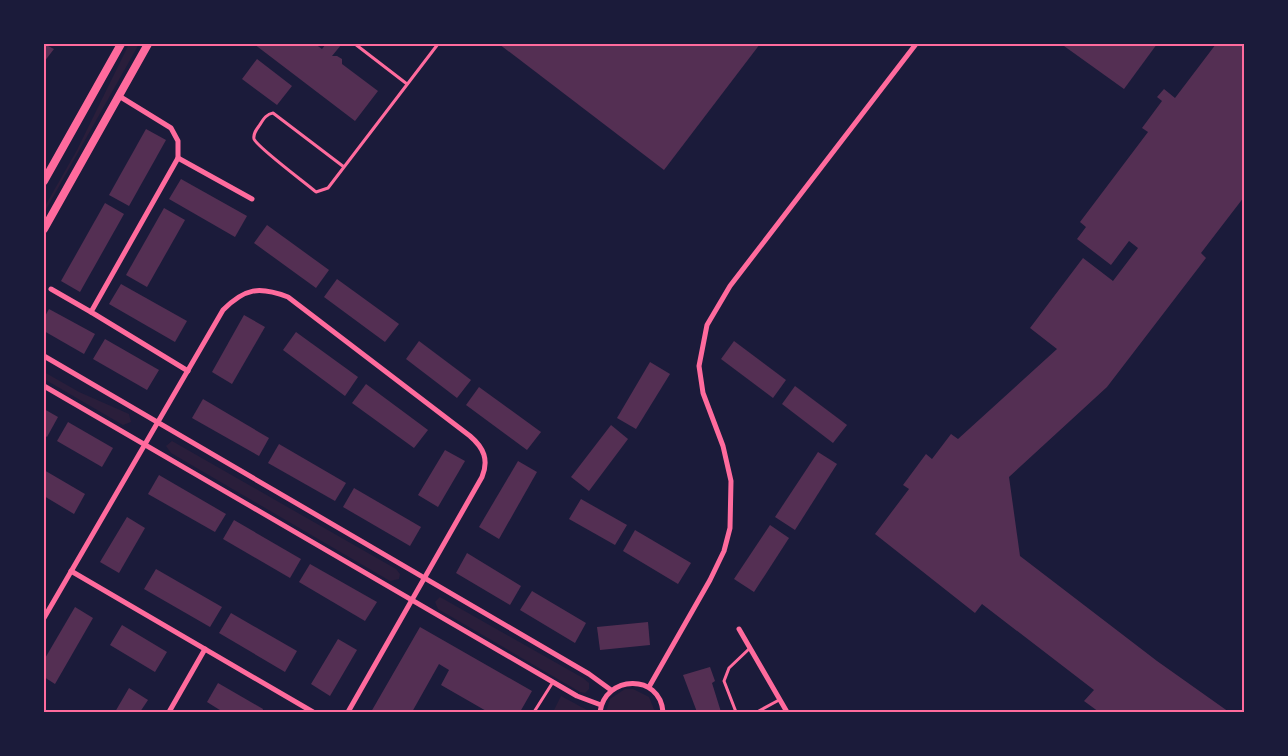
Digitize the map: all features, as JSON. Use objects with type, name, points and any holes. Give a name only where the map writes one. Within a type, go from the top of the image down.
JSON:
[{"type":"street","points":[[44,181],[121,44]]},
{"type":"street","points":[[44,229],[148,44]]},
{"type":"street","points":[[649,687],[710,580],[724,551],[730,528],[732,480],[723,446],[703,393],[699,366],[707,325],[730,286],[916,44]]},
{"type":"street","points":[[91,312],[178,158],[178,141],[171,128],[119,96]]},
{"type":"street","points":[[178,158],[252,199]]},
{"type":"street","points":[[51,289],[188,371]]},
{"type":"street","points":[[44,618],[223,310],[236,297],[254,290],[271,291],[288,297],[480,445],[485,455],[486,466],[482,477],[348,712]]},
{"type":"street","points":[[44,356],[589,674],[610,690]]},
{"type":"street","points":[[44,386],[577,696],[601,705]]},
{"type":"street","points":[[71,571],[313,712]]},
{"type":"street","points":[[739,629],[787,712]]},
{"type":"street","points":[[169,712],[205,649]]},
{"type":"street","points":[[600,712],[601,705],[610,690],[629,682],[649,687],[660,701],[663,712]]},
{"type":"lane","points":[[355,44],[408,84]]},
{"type":"lane","points":[[344,167],[273,113],[268,114],[256,130],[255,142],[316,192],[328,188],[438,44]]},
{"type":"lane","points":[[736,712],[724,681],[729,668],[750,648]]},
{"type":"lane","points":[[534,712],[553,682]]},
{"type":"lane","points":[[757,712],[779,700]]},
{"type":"shaded area","points":[[129,44],[139,44],[44,213],[44,208],[77,150]]},
{"type":"shaded area","points":[[44,372],[79,392],[129,414],[131,422],[123,425],[44,379]]},
{"type":"shaded area","points":[[172,441],[396,569],[400,574],[399,579],[390,581],[171,453],[166,446]]},
{"type":"shaded area","points":[[440,597],[583,678],[589,683],[589,689],[585,693],[580,692],[438,609],[435,602]]},
{"type":"shaded area","points":[[625,689],[633,689],[649,697],[655,712],[606,712],[610,699]]},
{"type":"shaded area","points":[[561,696],[587,710],[587,712],[553,712]]},
{"type":"building","points":[[44,44],[54,49],[44,62]]},
{"type":"building","points":[[254,44],[315,44],[322,49],[326,44],[339,44],[341,45],[332,56],[342,59],[342,64],[378,91],[355,121]]},
{"type":"building","points":[[499,44],[760,44],[664,170]]},
{"type":"building","points":[[1066,44],[1157,44],[1124,89],[1064,46]]},
{"type":"building","points":[[1216,44],[1244,44],[1244,197],[1201,253],[1206,258],[1107,387],[1009,477],[1020,556],[1157,661],[1229,712],[1099,712],[1084,701],[1094,690],[982,604],[975,613],[875,534],[909,489],[903,485],[926,454],[932,459],[951,434],[958,439],[1057,349],[1030,328],[1083,258],[1113,281],[1138,248],[1129,241],[1111,265],[1077,239],[1086,227],[1080,222],[1148,132],[1142,128],[1162,101],[1157,97],[1164,89],[1175,98]]},
{"type":"building","points":[[257,59],[292,86],[277,105],[242,79]]},
{"type":"building","points":[[146,129],[166,140],[129,206],[109,195]]},
{"type":"building","points":[[181,179],[247,216],[235,237],[169,199]]},
{"type":"building","points":[[105,203],[124,214],[80,292],[61,281]]},
{"type":"building","points":[[164,208],[185,220],[147,287],[126,275]]},
{"type":"building","points":[[267,225],[329,270],[316,288],[254,243]]},
{"type":"building","points":[[337,279],[399,324],[385,342],[324,297]]},
{"type":"building","points":[[121,284],[187,321],[175,342],[109,304]]},
{"type":"building","points":[[49,309],[95,334],[84,354],[44,331],[44,318]]},
{"type":"building","points":[[244,315],[265,327],[232,384],[212,372]]},
{"type":"building","points":[[296,332],[358,377],[345,396],[283,350]]},
{"type":"building","points":[[105,339],[159,370],[147,390],[93,359]]},
{"type":"building","points":[[419,341],[471,380],[457,398],[406,359]]},
{"type":"building","points":[[734,341],[786,380],[773,398],[721,359]]},
{"type":"building","points":[[650,362],[670,374],[636,429],[617,418]]},
{"type":"building","points":[[366,384],[428,430],[414,448],[352,403]]},
{"type":"building","points":[[795,386],[847,425],[833,443],[782,404]]},
{"type":"building","points":[[479,387],[541,432],[527,450],[466,405]]},
{"type":"building","points":[[203,399],[269,438],[259,456],[192,418]]},
{"type":"building","points":[[44,409],[58,417],[47,437],[44,435]]},
{"type":"building","points":[[68,422],[113,448],[102,467],[57,441]]},
{"type":"building","points":[[611,425],[628,439],[589,491],[571,477]]},
{"type":"building","points":[[279,444],[346,483],[335,501],[268,463]]},
{"type":"building","points":[[445,450],[465,461],[438,507],[418,495]]},
{"type":"building","points":[[818,452],[837,464],[795,530],[775,517]]},
{"type":"building","points":[[518,461],[537,472],[499,539],[479,527]]},
{"type":"building","points":[[44,470],[85,494],[74,514],[44,496]]},
{"type":"building","points":[[159,475],[226,514],[215,532],[148,494]]},
{"type":"building","points":[[354,488],[421,527],[410,546],[343,507]]},
{"type":"building","points":[[581,499],[627,525],[615,545],[569,519]]},
{"type":"building","points":[[127,517],[145,528],[119,573],[100,562]]},
{"type":"building","points":[[234,520],[301,559],[290,578],[223,539]]},
{"type":"building","points":[[770,525],[789,538],[754,592],[734,579]]},
{"type":"building","points":[[635,530],[691,563],[678,584],[623,551]]},
{"type":"building","points":[[467,553],[521,586],[510,605],[456,573]]},
{"type":"building","points":[[310,564],[377,602],[365,621],[299,582]]},
{"type":"building","points":[[156,569],[222,607],[210,627],[144,589]]},
{"type":"building","points":[[532,591],[586,623],[575,643],[520,610]]},
{"type":"building","points":[[75,607],[93,618],[55,684],[44,677],[44,660]]},
{"type":"building","points":[[231,613],[297,651],[285,672],[219,633]]},
{"type":"building","points":[[648,622],[650,645],[600,650],[597,627]]},
{"type":"building","points":[[122,625],[167,652],[155,672],[110,645]]},
{"type":"building","points":[[420,627],[532,691],[520,712],[488,712],[441,685],[449,670],[439,664],[412,712],[371,712]]},
{"type":"building","points":[[338,639],[357,650],[330,696],[311,684]]},
{"type":"building","points":[[710,667],[715,681],[712,683],[721,712],[697,712],[683,675]]},
{"type":"building","points":[[218,683],[263,709],[262,712],[223,712],[207,702]]},
{"type":"building","points":[[129,688],[148,700],[140,712],[115,712]]}]
